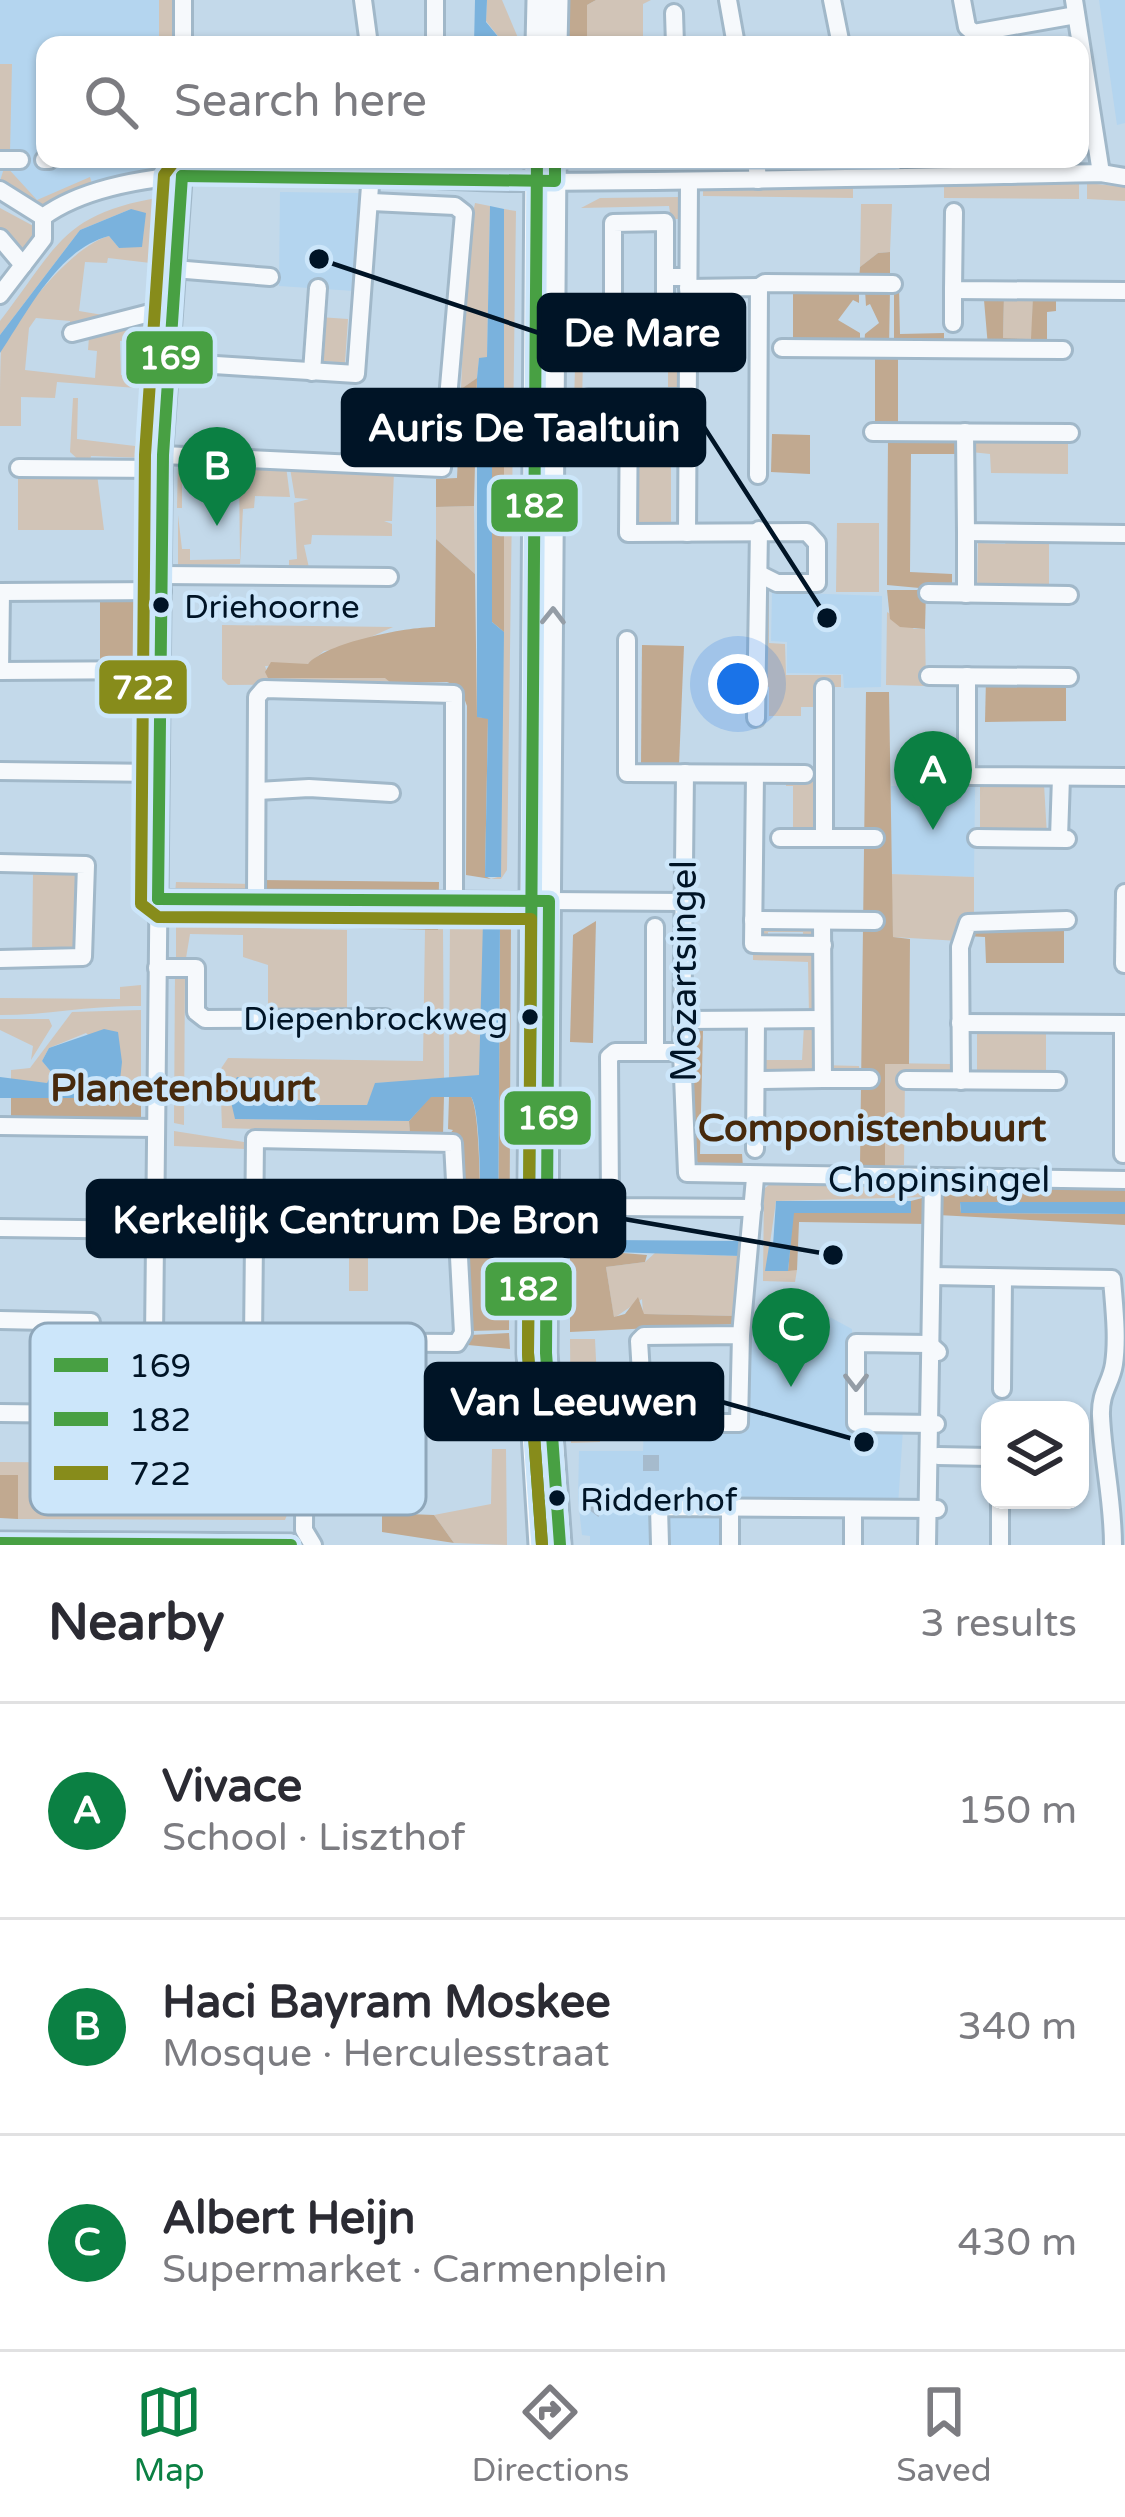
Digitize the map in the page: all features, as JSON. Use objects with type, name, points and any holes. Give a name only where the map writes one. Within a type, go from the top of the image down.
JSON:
[{"type":"main road","points":[[537,36],[538,0]]},
{"type":"main road","points":[[556,36],[557,0]]},
{"type":"main road","points":[[540,1545],[528,1353],[540,901],[546,170]]},
{"type":"main road","points":[[540,901],[545,1353],[560,1545]]},
{"type":"main road","points":[[0,1543],[291,1545]]},
{"type":"street","points":[[183,0],[184,36]]},
{"type":"street","points":[[363,0],[368,36]]},
{"type":"street","points":[[435,0],[435,36]]},
{"type":"street","points":[[728,0],[734,36]]},
{"type":"street","points":[[832,0],[839,36]]},
{"type":"street","points":[[962,0],[967,27],[974,33],[1075,7]]},
{"type":"street","points":[[674,14],[675,36]]},
{"type":"street","points":[[1089,96],[1101,173]]},
{"type":"street","points":[[0,160],[20,160]]},
{"type":"street","points":[[36,214],[82,192],[183,168],[546,170],[689,181],[1101,173],[1125,177]]},
{"type":"street","points":[[154,1323],[163,462],[183,168]]},
{"type":"street","points":[[168,362],[352,375],[358,370],[372,168]]},
{"type":"street","points":[[757,168],[758,180]]},
{"type":"street","points":[[686,533],[689,181]]},
{"type":"street","points":[[0,190],[36,214],[43,239],[0,295]]},
{"type":"street","points":[[19,468],[163,462],[442,468],[464,213],[455,206],[372,202]]},
{"type":"street","points":[[953,323],[954,212]]},
{"type":"street","points":[[665,222],[665,277],[664,319],[613,319],[613,223],[665,222]]},
{"type":"street","points":[[0,238],[23,265]]},
{"type":"street","points":[[174,269],[270,277]]},
{"type":"street","points":[[665,277],[759,287],[893,284]]},
{"type":"street","points":[[758,475],[759,287]]},
{"type":"street","points":[[312,372],[318,288]]},
{"type":"street","points":[[953,290],[1125,291]]},
{"type":"street","points":[[72,332],[150,313]]},
{"type":"street","points":[[782,348],[1063,350]]},
{"type":"street","points":[[589,398],[687,398]]},
{"type":"street","points":[[629,398],[628,533],[807,532],[817,543],[817,583],[777,584],[759,574]]},
{"type":"street","points":[[879,431],[1070,433]]},
{"type":"street","points":[[965,432],[966,594]]},
{"type":"street","points":[[756,718],[759,530]]},
{"type":"street","points":[[966,532],[1125,534]]},
{"type":"street","points":[[160,670],[0,671],[1,592],[389,577]]},
{"type":"street","points":[[928,593],[1069,595]]},
{"type":"street","points":[[627,640],[627,772],[805,774]]},
{"type":"street","points":[[928,676],[1070,677]]},
{"type":"street","points":[[967,676],[967,776],[1125,777]]},
{"type":"street","points":[[824,688],[824,838]]},
{"type":"street","points":[[256,899],[256,697],[264,689],[454,694],[454,901]]},
{"type":"street","points":[[0,772],[159,772]]},
{"type":"street","name":"Mozartsingel","points":[[685,773],[682,1052],[687,1173],[754,1178]]},
{"type":"street","points":[[755,774],[753,944],[823,945]]},
{"type":"street","points":[[977,838],[1063,838],[1061,777]]},
{"type":"street","points":[[258,791],[309,788],[391,793]]},
{"type":"street","points":[[780,838],[875,838]]},
{"type":"street","points":[[0,863],[86,865],[83,957],[0,959]]},
{"type":"street","points":[[1124,964],[1125,893]]},
{"type":"street","points":[[158,898],[683,902]]},
{"type":"street","points":[[753,920],[875,921]]},
{"type":"street","points":[[961,1081],[962,937],[973,921],[1066,920]]},
{"type":"street","points":[[822,921],[823,1079]]},
{"type":"street","points":[[655,1052],[656,927]]},
{"type":"street","points":[[157,968],[196,968],[196,1012],[205,1018],[385,1018]]},
{"type":"street","points":[[682,1020],[823,1019]]},
{"type":"street","points":[[754,1149],[756,1020]]},
{"type":"street","points":[[960,1023],[1124,1024],[1123,1154]]},
{"type":"street","points":[[682,1052],[609,1057],[610,1201],[615,1207],[753,1208]]},
{"type":"street","points":[[756,1080],[870,1079]]},
{"type":"street","points":[[906,1080],[1057,1081]]},
{"type":"street","points":[[0,1126],[155,1128]]},
{"type":"street","points":[[253,1323],[255,1139],[453,1143],[463,1336],[457,1343],[426,1343]]},
{"type":"street","points":[[741,1335],[644,1336],[639,1341],[644,1423],[740,1423],[741,1335],[754,1178]]},
{"type":"street","name":"Chopinsingel","points":[[754,1178],[1124,1180]]},
{"type":"street","points":[[933,1179],[933,1509],[937,1545]]},
{"type":"street","points":[[0,1228],[155,1230]]},
{"type":"street","points":[[253,1242],[391,1242]]},
{"type":"street","points":[[932,1276],[1112,1279],[1114,1368],[1101,1387],[1101,1424],[1104,1471],[1112,1488],[1113,1545]]},
{"type":"street","points":[[1002,1389],[1003,1278]]},
{"type":"street","points":[[0,1320],[91,1322]]},
{"type":"street","points":[[934,1348],[856,1343],[856,1423],[934,1424]]},
{"type":"street","points":[[0,1413],[30,1413]]},
{"type":"street","points":[[927,1545],[938,1456],[934,1424]]},
{"type":"street","points":[[938,1456],[981,1457]]},
{"type":"street","points":[[660,1545],[659,1507],[933,1509]]},
{"type":"street","points":[[730,1508],[730,1545]]},
{"type":"street","points":[[853,1509],[853,1545]]},
{"type":"street","points":[[1000,1509],[1000,1545]]},
{"type":"street","points":[[304,1515],[304,1530],[313,1545]]},
{"type":"shaded area","points":[[0,0],[169,0],[169,36],[36,36],[36,168],[169,168],[169,173],[74,189],[30,220],[0,199]]},
{"type":"shaded area","points":[[159,0],[172,0],[172,36],[159,36]]},
{"type":"shaded area","points":[[475,0],[487,0],[486,22],[498,36],[474,36]]},
{"type":"shaded area","points":[[487,0],[502,0],[517,36],[498,36],[486,21]]},
{"type":"shaded area","points":[[565,0],[596,0],[587,5],[587,36],[565,36]]},
{"type":"shaded area","points":[[596,0],[651,0],[643,4],[643,36],[587,36],[587,5]]},
{"type":"shaded area","points":[[1099,0],[1125,0],[1125,123],[1117,125]]},
{"type":"shaded area","points":[[0,64],[12,64],[10,153],[0,152]]},
{"type":"shaded area","points":[[5,165],[37,200],[90,177],[92,184],[37,210],[0,181]]},
{"type":"shaded area","points":[[1079,183],[1079,199],[944,198],[944,185]]},
{"type":"shaded area","points":[[1087,183],[1125,187],[1125,201],[1087,199]]},
{"type":"shaded area","points":[[853,187],[853,198],[703,196],[703,189]]},
{"type":"shaded area","points":[[280,192],[361,193],[354,291],[279,286]]},
{"type":"shaded area","points":[[163,197],[159,264],[108,258],[107,263],[85,262],[79,311],[115,317],[70,330],[70,321],[36,318],[29,328],[25,370],[95,378],[97,351],[88,350],[89,337],[146,315],[139,342],[120,341],[121,375],[151,378],[150,389],[57,382],[55,398],[21,397],[21,426],[0,426],[1,351],[8,336],[47,284],[79,253],[109,236],[119,248],[131,209],[80,230],[0,335],[0,321],[50,253],[82,223],[129,204]]},
{"type":"shaded area","points":[[681,197],[678,219],[671,219],[669,206],[581,208],[600,198]]},
{"type":"shaded area","points":[[475,203],[490,206],[487,358],[479,359],[477,378],[461,389],[467,245]]},
{"type":"shaded area","points":[[861,204],[892,204],[890,252],[878,253],[860,267]]},
{"type":"shaded area","points":[[490,206],[504,209],[504,428],[492,433],[492,622],[504,632],[501,877],[485,877],[488,719],[477,717],[477,378],[479,358],[487,357]]},
{"type":"shaded area","points":[[0,208],[39,229],[23,260],[0,236]]},
{"type":"shaded area","points":[[131,209],[146,213],[142,247],[119,248],[109,236],[74,254],[46,284],[0,353],[0,335],[80,230]]},
{"type":"shaded area","points":[[504,209],[516,211],[507,870],[501,879],[491,879],[501,876]]},
{"type":"shaded area","points":[[890,252],[890,282],[859,281],[860,267],[878,253]]},
{"type":"shaded area","points":[[894,284],[899,285],[900,334],[944,333],[944,345],[894,343]]},
{"type":"shaded area","points":[[793,287],[859,290],[859,303],[853,300],[838,320],[860,333],[860,346],[793,346]]},
{"type":"shaded area","points":[[890,289],[889,347],[864,346],[865,334],[879,323],[870,304],[866,306],[865,290]]},
{"type":"shaded area","points":[[988,295],[1004,295],[1003,338],[1031,339],[1033,296],[1056,298],[1056,311],[1047,312],[1047,348],[988,347],[984,300]]},
{"type":"shaded area","points":[[1004,295],[1033,296],[1032,339],[1003,338]]},
{"type":"shaded area","points":[[319,317],[348,319],[345,363],[315,360]]},
{"type":"shaded area","points":[[576,331],[604,331],[604,337],[678,338],[678,395],[668,394],[668,359],[583,358],[582,404],[574,404]]},
{"type":"shaded area","points":[[875,351],[898,351],[898,430],[875,429]]},
{"type":"shaded area","points":[[477,378],[474,506],[436,507],[436,479],[457,478],[461,389]]},
{"type":"shaded area","points":[[73,398],[78,398],[77,439],[135,446],[138,419],[147,420],[146,458],[91,456],[90,462],[82,463],[70,452]]},
{"type":"shaded area","points":[[637,402],[671,402],[671,526],[637,526]]},
{"type":"shaded area","points":[[504,428],[504,632],[492,622],[492,433]]},
{"type":"shaded area","points":[[772,434],[810,435],[810,474],[771,472]]},
{"type":"shaded area","points":[[1068,435],[1068,474],[991,473],[990,454],[971,452],[970,436]]},
{"type":"shaded area","points":[[888,438],[959,438],[959,454],[911,454],[910,572],[952,574],[952,591],[887,585]]},
{"type":"shaded area","points":[[178,459],[286,466],[290,497],[255,496],[254,508],[243,509],[240,564],[185,565],[178,572],[178,515],[182,549],[190,549],[190,560],[240,559],[239,474],[191,471],[190,480],[182,480],[182,508],[177,508]]},
{"type":"shaded area","points":[[290,468],[394,472],[392,521],[384,521],[392,524],[392,536],[312,535],[311,544],[304,545],[309,568],[289,568],[289,560],[297,559],[294,503],[309,499],[295,498]]},
{"type":"shaded area","points":[[18,471],[97,474],[104,530],[18,530]]},
{"type":"shaded area","points":[[474,506],[475,574],[436,539],[436,507]]},
{"type":"shaded area","points":[[837,523],[879,523],[879,592],[836,592]]},
{"type":"shaded area","points":[[1009,536],[1049,543],[1049,589],[977,591],[978,543],[1005,544]]},
{"type":"shaded area","points":[[436,539],[475,574],[477,717],[488,718],[485,876],[491,879],[466,875],[467,706],[460,687],[447,682],[391,683],[385,678],[268,678],[265,672],[271,662],[308,664],[348,643],[435,627]]},
{"type":"shaded area","points":[[763,585],[769,587],[769,643],[785,644],[786,675],[841,675],[841,687],[821,687],[821,707],[801,707],[801,716],[769,716],[769,687],[762,686]]},
{"type":"shaded area","points":[[887,590],[926,590],[925,629],[900,627],[890,619]]},
{"type":"shaded area","points":[[772,592],[882,596],[881,687],[844,688],[843,674],[787,673],[787,642],[771,641]]},
{"type":"shaded area","points":[[100,595],[144,595],[143,665],[100,665]]},
{"type":"shaded area","points":[[887,612],[914,629],[925,629],[926,686],[886,685]]},
{"type":"shaded area","points":[[222,625],[393,627],[346,648],[324,651],[308,664],[265,666],[269,678],[386,678],[391,683],[228,685],[222,679]]},
{"type":"shaded area","points":[[642,645],[684,646],[679,765],[641,765]]},
{"type":"shaded area","points":[[986,678],[1066,680],[1066,721],[985,722]]},
{"type":"shaded area","points":[[866,692],[889,692],[893,937],[910,939],[909,1064],[885,1064],[885,1166],[860,1166]]},
{"type":"shaded area","points":[[786,779],[821,780],[819,834],[793,833],[793,786],[786,786]]},
{"type":"shaded area","points":[[1044,784],[1047,836],[980,836],[980,785]]},
{"type":"shaded area","points":[[891,786],[975,786],[974,877],[891,874]]},
{"type":"shaded area","points":[[33,873],[76,873],[75,955],[32,954]]},
{"type":"shaded area","points":[[891,874],[974,877],[974,919],[959,941],[893,937]]},
{"type":"shaded area","points":[[261,880],[439,882],[438,930],[262,926]]},
{"type":"shaded area","points":[[176,882],[250,884],[249,895],[175,894]]},
{"type":"shaded area","points":[[176,914],[260,916],[260,928],[347,930],[347,1011],[268,1012],[268,965],[243,957],[243,935],[190,934],[185,964],[176,963]]},
{"type":"shaded area","points":[[450,917],[492,921],[484,921],[479,1075],[449,1079]]},
{"type":"shaded area","points":[[490,919],[511,922],[509,1330],[470,1331],[463,1162],[448,1136],[453,1130],[448,1129],[449,1097],[471,1097],[474,1106],[481,1243],[498,1246],[500,935],[499,922]]},
{"type":"shaded area","points":[[483,921],[500,921],[498,1246],[491,1251],[481,1243],[479,1142],[471,1097],[431,1097],[409,1121],[235,1119],[229,1093],[237,1077],[272,1079],[287,1097],[317,1105],[367,1105],[375,1083],[479,1075]]},
{"type":"shaded area","points":[[596,921],[593,1043],[570,1042],[573,935]]},
{"type":"shaded area","points":[[759,922],[820,922],[818,1015],[809,1015],[808,962],[753,960],[753,955],[802,955],[803,932],[768,932],[768,939],[759,939]]},
{"type":"shaded area","points":[[1064,923],[1064,963],[986,963],[985,937],[965,936],[966,931]]},
{"type":"shaded area","points":[[425,929],[443,929],[444,1080],[376,1083],[367,1105],[317,1106],[287,1097],[270,1081],[232,1080],[235,1119],[409,1121],[410,1134],[222,1128],[220,1070],[228,1058],[423,1061]]},
{"type":"shaded area","points":[[175,972],[185,972],[184,1125],[174,1123]]},
{"type":"shaded area","points":[[141,985],[141,1006],[0,1015],[0,998],[120,999],[120,987]]},
{"type":"shaded area","points":[[141,1010],[141,1092],[118,1091],[118,1062],[86,1033],[49,1048],[42,1061],[52,1073],[47,1083],[11,1082],[11,1070],[30,1068],[72,1012]]},
{"type":"shaded area","points":[[0,1019],[49,1019],[52,1026],[31,1060],[33,1046],[0,1030]]},
{"type":"shaded area","points":[[818,1024],[820,1065],[859,1066],[860,1075],[761,1075],[761,1060],[802,1060],[804,1025]]},
{"type":"shaded area","points":[[104,1029],[118,1032],[122,1062],[118,1098],[0,1098],[0,1077],[47,1083],[52,1073],[42,1061],[49,1048]]},
{"type":"shaded area","points":[[693,1030],[703,1030],[700,1154],[742,1154],[743,1167],[702,1168],[690,1152]]},
{"type":"shaded area","points":[[1046,1030],[1046,1078],[977,1077],[977,1031]]},
{"type":"shaded area","points":[[885,1063],[951,1064],[951,1077],[905,1077],[904,1165],[885,1166]]},
{"type":"shaded area","points":[[118,1091],[141,1092],[141,1123],[11,1122],[11,1098],[117,1098]]},
{"type":"shaded area","points":[[431,1096],[444,1096],[443,1135],[410,1134],[409,1121]]},
{"type":"shaded area","points":[[174,1131],[244,1142],[245,1149],[174,1146]]},
{"type":"shaded area","points":[[570,1182],[579,1182],[579,1234],[609,1240],[611,1252],[647,1255],[645,1262],[606,1267],[614,1317],[625,1314],[638,1297],[644,1314],[736,1316],[735,1324],[570,1332]]},
{"type":"shaded area","points":[[770,1184],[917,1184],[926,1197],[776,1201],[766,1271],[797,1270],[795,1282],[763,1281],[764,1189]]},
{"type":"shaded area","points":[[1125,1184],[1125,1202],[960,1203],[961,1213],[1125,1214],[1125,1225],[938,1215],[943,1188],[950,1185]]},
{"type":"shaded area","points":[[926,1197],[928,1224],[799,1222],[797,1270],[788,1271],[793,1213],[910,1213],[911,1201]]},
{"type":"shaded area","points":[[776,1201],[911,1201],[911,1213],[794,1213],[788,1271],[765,1271],[773,1245]]},
{"type":"shaded area","points":[[960,1202],[1125,1202],[1125,1214],[961,1213]]},
{"type":"shaded area","points":[[609,1240],[742,1241],[741,1256],[610,1252]]},
{"type":"shaded area","points":[[655,1253],[741,1256],[736,1316],[643,1314],[642,1299],[614,1318],[606,1267],[645,1262]]},
{"type":"shaded area","points":[[349,1255],[368,1255],[368,1291],[349,1291]]},
{"type":"shaded area","points":[[824,1314],[852,1329],[854,1426],[903,1429],[898,1506],[720,1505],[720,1545],[590,1545],[590,1536],[582,1535],[579,1451],[643,1451],[644,1426],[744,1425],[748,1315]]},
{"type":"shaded area","points":[[509,1333],[510,1349],[468,1345],[470,1335]]},
{"type":"shaded area","points":[[570,1339],[595,1339],[600,1442],[571,1443]]},
{"type":"shaded area","points":[[492,1449],[506,1449],[507,1545],[454,1543],[434,1515],[491,1504]]},
{"type":"shaded area","points":[[0,1462],[30,1462],[30,1515],[287,1515],[285,1520],[18,1519],[18,1476],[0,1475]]},
{"type":"shaded area","points":[[0,1475],[18,1475],[18,1519],[0,1518]]},
{"type":"shaded area","points":[[382,1515],[434,1515],[454,1543],[382,1532]]},
{"type":"tunnel","points":[[651,1455],[651,1479]]},
{"type":"tunnel","points":[[592,1512],[599,1503]]},
{"type":"transit line","name":"722","points":[[169,168],[164,175],[145,455],[141,904],[158,917],[531,919],[528,1353],[542,1545]]},
{"type":"transit line","name":"182","points":[[537,168],[528,1353],[542,1545]]},
{"type":"transit line","name":"169","points":[[182,176],[555,181],[555,168]]},
{"type":"transit line","name":"169","points":[[158,899],[163,455],[182,176]]},
{"type":"transit line","name":"169","points":[[158,899],[549,901],[546,1353],[560,1545]]},
{"type":"transit line","name":"169","points":[[0,1543],[291,1545]]},
{"type":"place","name":"De Mare","points":[[319,259]]},
{"type":"place","name":"Haci Bayram Moskee","points":[[217,526]]},
{"type":"place","name":"Driehoorne","points":[[161,605]]},
{"type":"place","name":"Auris De Taaltuin","points":[[827,618]]},
{"type":"place","name":"Vivace","points":[[933,830]]},
{"type":"place","name":"Diepenbrockweg","points":[[530,1017]]},
{"type":"place","name":"Kerkelijk Centrum De Bron","points":[[833,1255]]},
{"type":"place","name":"Albert Heijn","points":[[791,1387]]},
{"type":"place","name":"Van Leeuwen","points":[[864,1442]]},
{"type":"place","name":"Ridderhof","points":[[557,1498]]},
{"type":"district","name":"Planetenbuurt","points":[[183,1087]]},
{"type":"district","name":"Componistenbuurt","points":[[872,1127]]}]
